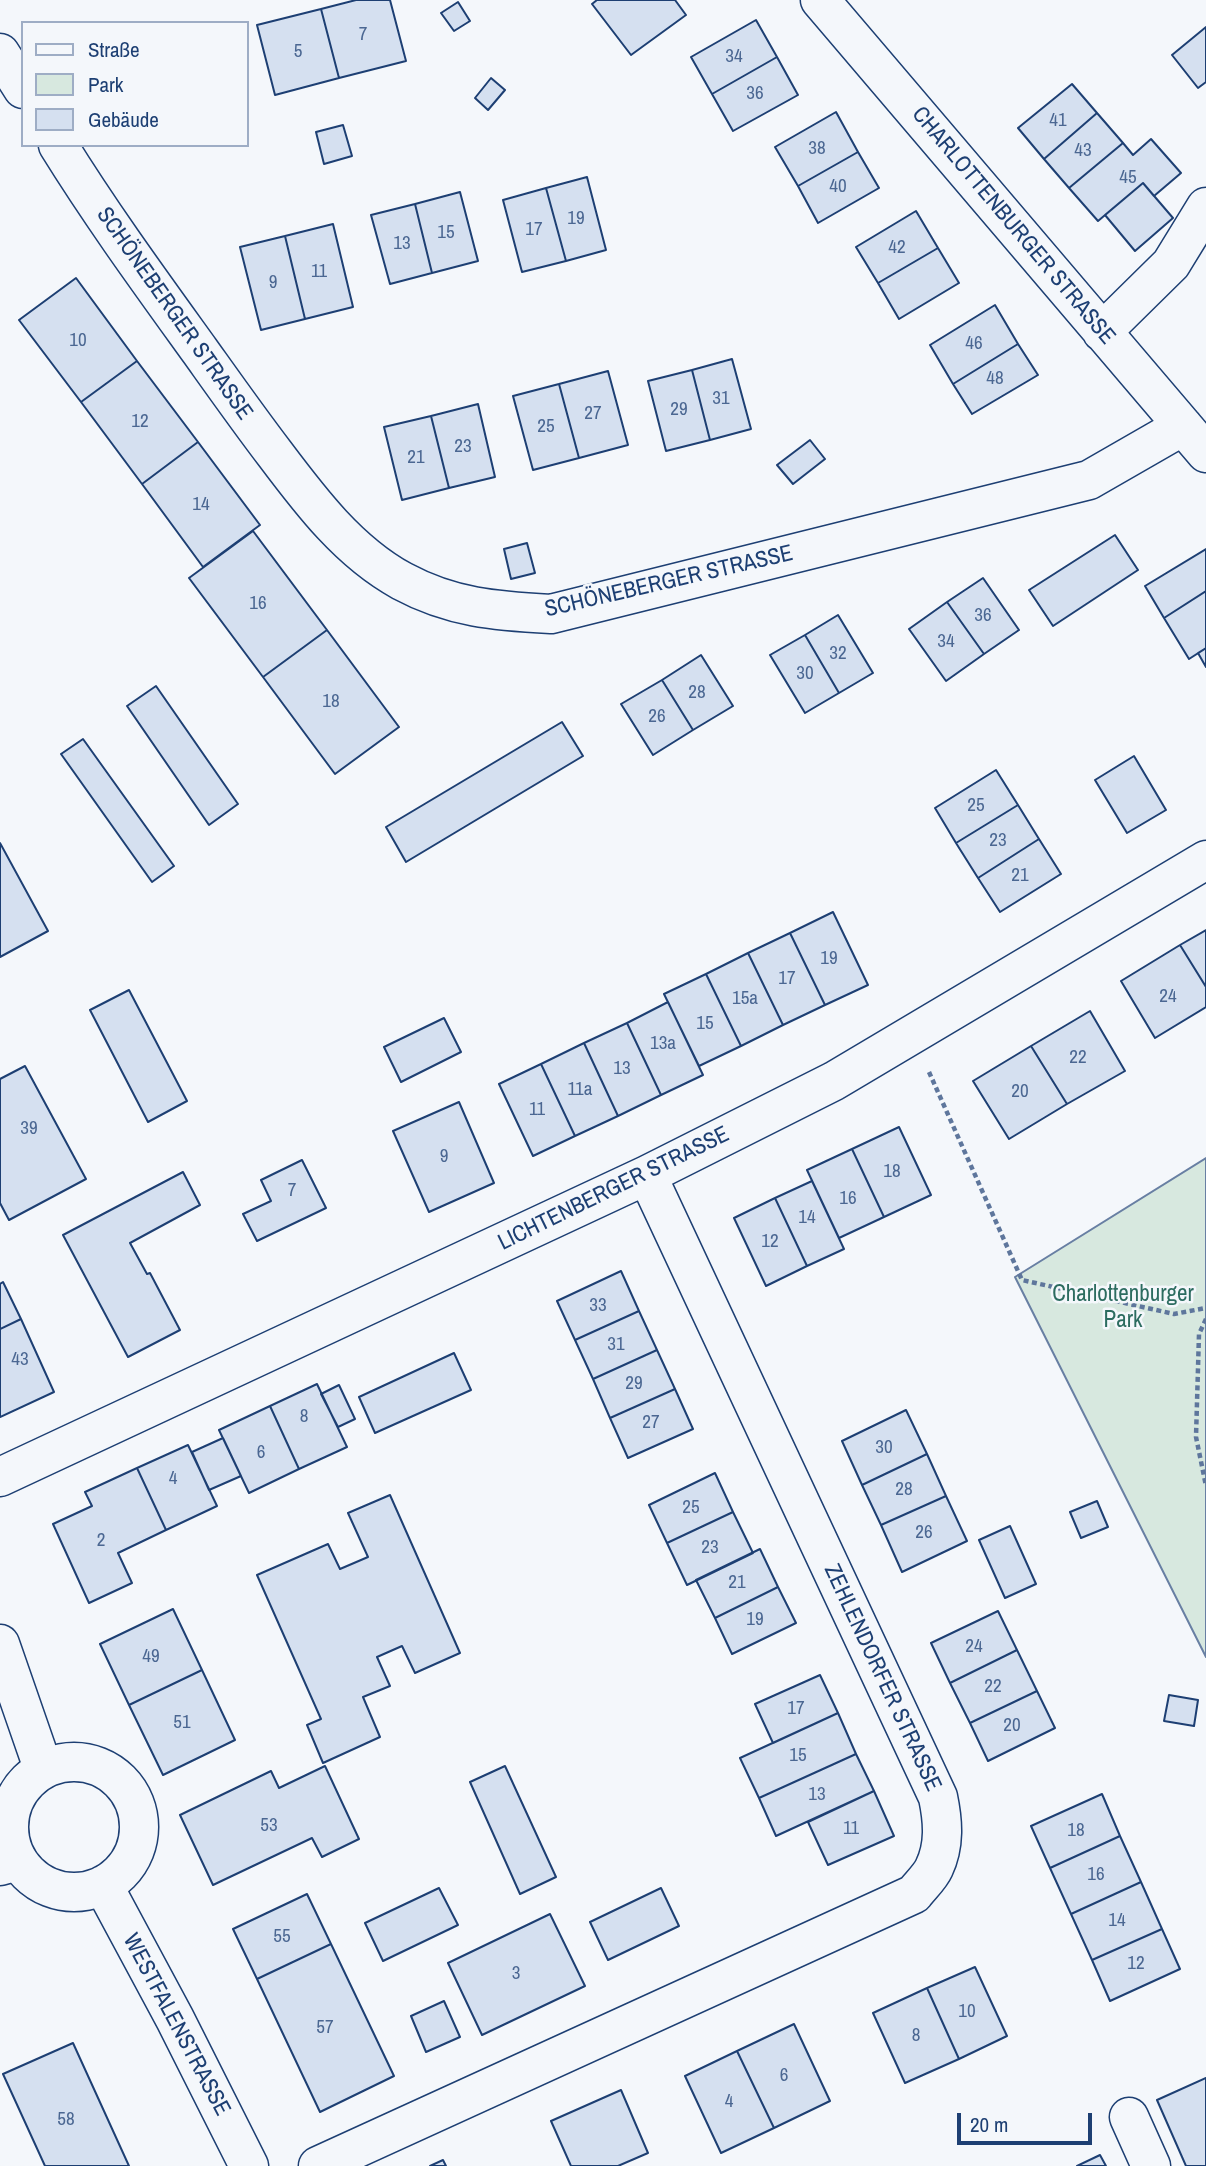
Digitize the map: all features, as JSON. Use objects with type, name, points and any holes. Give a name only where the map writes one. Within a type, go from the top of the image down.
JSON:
[{"type":"street","name":"CHARLOTTENBURGER STRASSE","points":[[820,0],[1194,439]]},
{"type":"street","points":[[0,53],[21,86]]},
{"type":"street","name":"SCHÖNEBERGER STRASSE","points":[[59,147],[103,215],[304,493],[351,545],[401,580],[449,602],[497,611],[551,614],[1088,480],[1194,439]]},
{"type":"street","points":[[1102,331],[1171,264],[1206,207]]},
{"type":"street","name":"LICHTENBERGER STRASSE","points":[[0,1478],[647,1175],[834,1081],[1206,860]]},
{"type":"street","name":"ZEHLENDORFER STRASSE","points":[[318,2166],[914,1894],[934,1869],[941,1847],[943,1824],[939,1797],[647,1175]]},
{"type":"street","points":[[0,1644],[43,1768]]},
{"type":"street","points":[[63,1761],[84,1762],[104,1768],[120,1780],[133,1797],[139,1816],[139,1837],[132,1856],[120,1873],[103,1885],[85,1891],[65,1892],[47,1886],[9,1864],[10,1809],[22,1785],[43,1768],[63,1761]]},
{"type":"street","name":"WESTFALENSTRASSE","points":[[103,1885],[175,2019],[248,2166]]},
{"type":"street","points":[[1129,2117],[1151,2166]]},
{"type":"path","points":[[912,1035],[1022,1280],[1174,1314],[1206,1308]]},
{"type":"path","points":[[1206,1319],[1199,1334],[1196,1437],[1206,1486]]},
{"type":"green space","name":"Charlottenburger Park","points":[[1206,1158],[1206,1657],[1015,1277]]},
{"type":"building","points":[[356,0],[390,0],[406,61],[339,78],[321,9]]},
{"type":"building","points":[[597,0],[675,0],[686,15],[631,55],[592,4]]},
{"type":"building","points":[[458,2],[470,21],[454,31],[441,13]]},
{"type":"building","points":[[321,9],[339,78],[275,95],[257,25]]},
{"type":"building","points":[[756,20],[777,57],[712,94],[691,57]]},
{"type":"building","points":[[1206,27],[1206,82],[1198,88],[1172,55]]},
{"type":"building","points":[[777,57],[798,95],[733,131],[712,94]]},
{"type":"building","points":[[491,78],[505,90],[488,110],[475,98]]},
{"type":"building","points":[[1072,84],[1097,113],[1044,159],[1018,128]]},
{"type":"building","points":[[836,112],[858,152],[798,186],[775,147]]},
{"type":"building","points":[[1097,113],[1123,143],[1069,188],[1044,159]]},
{"type":"building","points":[[343,125],[352,156],[324,164],[316,132]]},
{"type":"building","points":[[1151,139],[1181,173],[1154,196],[1143,183],[1098,221],[1069,188],[1123,143],[1133,155]]},
{"type":"building","points":[[858,152],[879,188],[818,223],[798,186]]},
{"type":"building","points":[[587,177],[606,250],[566,261],[546,188]]},
{"type":"building","points":[[1143,183],[1173,218],[1135,251],[1105,215]]},
{"type":"building","points":[[546,188],[566,261],[522,272],[503,200]]},
{"type":"building","points":[[460,192],[478,261],[432,273],[415,204]]},
{"type":"building","points":[[415,204],[432,273],[390,284],[371,215]]},
{"type":"building","points":[[916,211],[938,248],[878,283],[856,247]]},
{"type":"building","points":[[333,224],[353,307],[305,319],[285,236]]},
{"type":"building","points":[[285,236],[305,319],[261,330],[240,247]]},
{"type":"building","points":[[938,248],[959,283],[899,319],[878,283]]},
{"type":"building","points":[[76,278],[137,361],[81,402],[19,320]]},
{"type":"building","points":[[995,305],[1018,344],[953,384],[930,345]]},
{"type":"building","points":[[1018,344],[1038,375],[972,414],[953,384]]},
{"type":"building","points":[[732,359],[751,429],[710,440],[692,370]]},
{"type":"building","points":[[137,361],[198,442],[142,484],[81,402]]},
{"type":"building","points":[[692,370],[710,440],[666,451],[648,381]]},
{"type":"building","points":[[608,371],[628,445],[579,458],[559,384]]},
{"type":"building","points":[[559,384],[579,458],[533,470],[513,396]]},
{"type":"building","points":[[478,404],[495,477],[449,488],[431,416]]},
{"type":"building","points":[[431,416],[449,488],[402,500],[384,427]]},
{"type":"building","points":[[810,440],[825,459],[793,484],[777,465]]},
{"type":"building","points":[[198,442],[260,525],[203,567],[142,484]]},
{"type":"building","points":[[253,531],[327,630],[263,677],[189,578]]},
{"type":"building","points":[[1115,535],[1138,570],[1053,626],[1029,590]]},
{"type":"building","points":[[527,543],[535,573],[511,579],[504,549]]},
{"type":"building","points":[[1206,549],[1206,591],[1164,618],[1145,586]]},
{"type":"building","points":[[983,578],[1019,630],[984,654],[947,602]]},
{"type":"building","points":[[1206,591],[1206,648],[1189,659],[1164,618]]},
{"type":"building","points":[[947,602],[984,654],[946,681],[909,629]]},
{"type":"building","points":[[838,615],[873,673],[839,693],[805,635]]},
{"type":"building","points":[[327,630],[399,727],[335,774],[263,677]]},
{"type":"building","points":[[805,635],[839,693],[805,713],[770,655]]},
{"type":"building","points":[[1206,648],[1206,667],[1198,653]]},
{"type":"building","points":[[701,655],[733,706],[693,730],[662,680]]},
{"type":"building","points":[[662,680],[693,730],[653,755],[621,704]]},
{"type":"building","points":[[156,686],[238,804],[209,825],[127,706]]},
{"type":"building","points":[[562,722],[583,756],[406,862],[386,827]]},
{"type":"building","points":[[83,739],[174,866],[152,882],[61,754]]},
{"type":"building","points":[[1134,756],[1166,810],[1127,833],[1095,780]]},
{"type":"building","points":[[996,770],[1018,805],[956,843],[935,808]]},
{"type":"building","points":[[1018,805],[1039,839],[978,878],[956,843]]},
{"type":"building","points":[[1039,839],[1061,874],[1000,912],[978,878]]},
{"type":"building","points":[[0,843],[48,931],[0,957]]},
{"type":"building","points":[[833,912],[868,985],[825,1005],[790,933]]},
{"type":"building","points":[[1206,930],[1206,987],[1180,945]]},
{"type":"building","points":[[790,933],[825,1005],[783,1025],[748,953]]},
{"type":"building","points":[[1180,945],[1206,987],[1206,1007],[1155,1038],[1121,981]]},
{"type":"building","points":[[748,953],[783,1025],[741,1046],[706,974]]},
{"type":"building","points":[[706,974],[741,1046],[699,1066],[664,994]]},
{"type":"building","points":[[129,990],[187,1101],[148,1122],[90,1010]]},
{"type":"building","points":[[668,1002],[703,1075],[661,1095],[627,1023]]},
{"type":"building","points":[[1090,1011],[1125,1071],[1067,1104],[1031,1046]]},
{"type":"building","points":[[444,1018],[461,1052],[401,1082],[384,1047]]},
{"type":"building","points":[[627,1023],[661,1095],[618,1116],[584,1043]]},
{"type":"building","points":[[584,1043],[618,1116],[575,1136],[541,1064]]},
{"type":"building","points":[[1031,1046],[1067,1104],[1009,1139],[973,1081]]},
{"type":"building","points":[[541,1064],[575,1136],[533,1156],[499,1084]]},
{"type":"building","points":[[25,1066],[86,1179],[9,1220],[0,1203],[0,1079]]},
{"type":"building","points":[[459,1102],[494,1183],[429,1212],[393,1131]]},
{"type":"building","points":[[899,1127],[931,1195],[884,1217],[852,1149]]},
{"type":"building","points":[[852,1149],[884,1217],[839,1238],[807,1170]]},
{"type":"building","points":[[302,1160],[326,1208],[257,1241],[243,1214],[271,1201],[261,1180]]},
{"type":"building","points":[[183,1172],[200,1205],[130,1243],[147,1274],[150,1273],[180,1330],[128,1357],[63,1235]]},
{"type":"building","points":[[812,1181],[844,1249],[807,1266],[775,1198]]},
{"type":"building","points":[[775,1198],[807,1266],[766,1286],[734,1218]]},
{"type":"building","points":[[621,1271],[639,1311],[575,1340],[557,1301]]},
{"type":"building","points":[[3,1282],[21,1319],[0,1329],[0,1284]]},
{"type":"building","points":[[639,1311],[657,1350],[593,1379],[575,1340]]},
{"type":"building","points":[[21,1319],[54,1392],[0,1417],[0,1329]]},
{"type":"building","points":[[657,1350],[675,1389],[610,1418],[593,1379]]},
{"type":"building","points":[[454,1353],[471,1390],[375,1433],[359,1397]]},
{"type":"building","points":[[317,1384],[347,1447],[299,1469],[270,1406]]},
{"type":"building","points":[[339,1385],[355,1419],[338,1427],[321,1394]]},
{"type":"building","points":[[675,1389],[693,1429],[628,1458],[610,1418]]},
{"type":"building","points":[[270,1406],[299,1469],[249,1493],[219,1430]]},
{"type":"building","points":[[906,1410],[927,1454],[862,1485],[842,1441]]},
{"type":"building","points":[[223,1438],[241,1476],[209,1490],[192,1452]]},
{"type":"building","points":[[188,1445],[217,1506],[166,1530],[137,1468]]},
{"type":"building","points":[[927,1454],[946,1496],[881,1525],[862,1485]]},
{"type":"building","points":[[137,1468],[166,1530],[118,1553],[132,1583],[89,1603],[53,1524],[92,1506],[85,1492]]},
{"type":"building","points":[[715,1473],[733,1512],[667,1543],[649,1505]]},
{"type":"building","points":[[390,1495],[460,1653],[415,1673],[402,1646],[377,1657],[390,1686],[363,1697],[380,1737],[323,1763],[307,1725],[321,1719],[257,1575],[328,1544],[340,1569],[368,1557],[348,1513]]},
{"type":"building","points":[[946,1496],[967,1541],[902,1572],[881,1525]]},
{"type":"building","points":[[1097,1501],[1108,1527],[1081,1538],[1070,1512]]},
{"type":"building","points":[[733,1512],[753,1553],[687,1585],[667,1543]]},
{"type":"building","points":[[1010,1526],[1036,1584],[1005,1598],[979,1540]]},
{"type":"building","points":[[760,1549],[778,1587],[715,1618],[696,1580]]},
{"type":"building","points":[[778,1587],[796,1623],[732,1654],[715,1618]]},
{"type":"building","points":[[173,1609],[202,1670],[129,1705],[100,1644]]},
{"type":"building","points":[[998,1611],[1017,1650],[950,1683],[931,1643]]},
{"type":"building","points":[[1017,1650],[1037,1691],[970,1723],[950,1683]]},
{"type":"building","points":[[202,1670],[235,1740],[163,1775],[129,1705]]},
{"type":"building","points":[[820,1675],[838,1713],[773,1743],[755,1704]]},
{"type":"building","points":[[1037,1691],[1055,1728],[988,1761],[970,1723]]},
{"type":"building","points":[[1169,1695],[1198,1700],[1194,1726],[1164,1721]]},
{"type":"building","points":[[838,1713],[856,1754],[759,1798],[740,1758]]},
{"type":"building","points":[[856,1754],[874,1791],[776,1836],[759,1798]]},
{"type":"building","points":[[325,1766],[359,1839],[322,1857],[312,1838],[213,1885],[180,1815],[271,1771],[279,1788]]},
{"type":"building","points":[[505,1766],[556,1877],[520,1894],[470,1782]]},
{"type":"building","points":[[874,1791],[894,1836],[828,1865],[808,1822]]},
{"type":"building","points":[[1102,1794],[1120,1836],[1050,1868],[1031,1826]]},
{"type":"building","points":[[1120,1836],[1141,1882],[1071,1914],[1050,1868]]},
{"type":"building","points":[[1141,1882],[1162,1929],[1092,1960],[1071,1914]]},
{"type":"building","points":[[439,1888],[458,1925],[383,1961],[365,1923]]},
{"type":"building","points":[[661,1888],[679,1926],[608,1960],[590,1922]]},
{"type":"building","points":[[307,1894],[331,1944],[257,1979],[233,1929]]},
{"type":"building","points":[[550,1914],[585,1986],[482,2035],[448,1963]]},
{"type":"building","points":[[1162,1929],[1180,1969],[1110,2001],[1092,1960]]},
{"type":"building","points":[[331,1944],[394,2076],[320,2112],[257,1979]]},
{"type":"building","points":[[975,1967],[1007,2036],[959,2059],[927,1988]]},
{"type":"building","points":[[927,1988],[959,2059],[905,2083],[873,2013]]},
{"type":"building","points":[[444,2001],[460,2037],[426,2052],[411,2016]]},
{"type":"building","points":[[794,2024],[830,2101],[774,2128],[737,2051]]},
{"type":"building","points":[[73,2043],[129,2166],[45,2166],[3,2074]]},
{"type":"building","points":[[737,2051],[774,2128],[721,2153],[685,2076]]},
{"type":"building","points":[[1206,2078],[1206,2166],[1186,2166],[1157,2100]]},
{"type":"building","points":[[621,2090],[648,2153],[618,2166],[571,2166],[551,2121]]},
{"type":"building","points":[[1100,2155],[1106,2166],[1077,2166]]},
{"type":"building","points":[[443,2160],[446,2166],[430,2166]]}]
